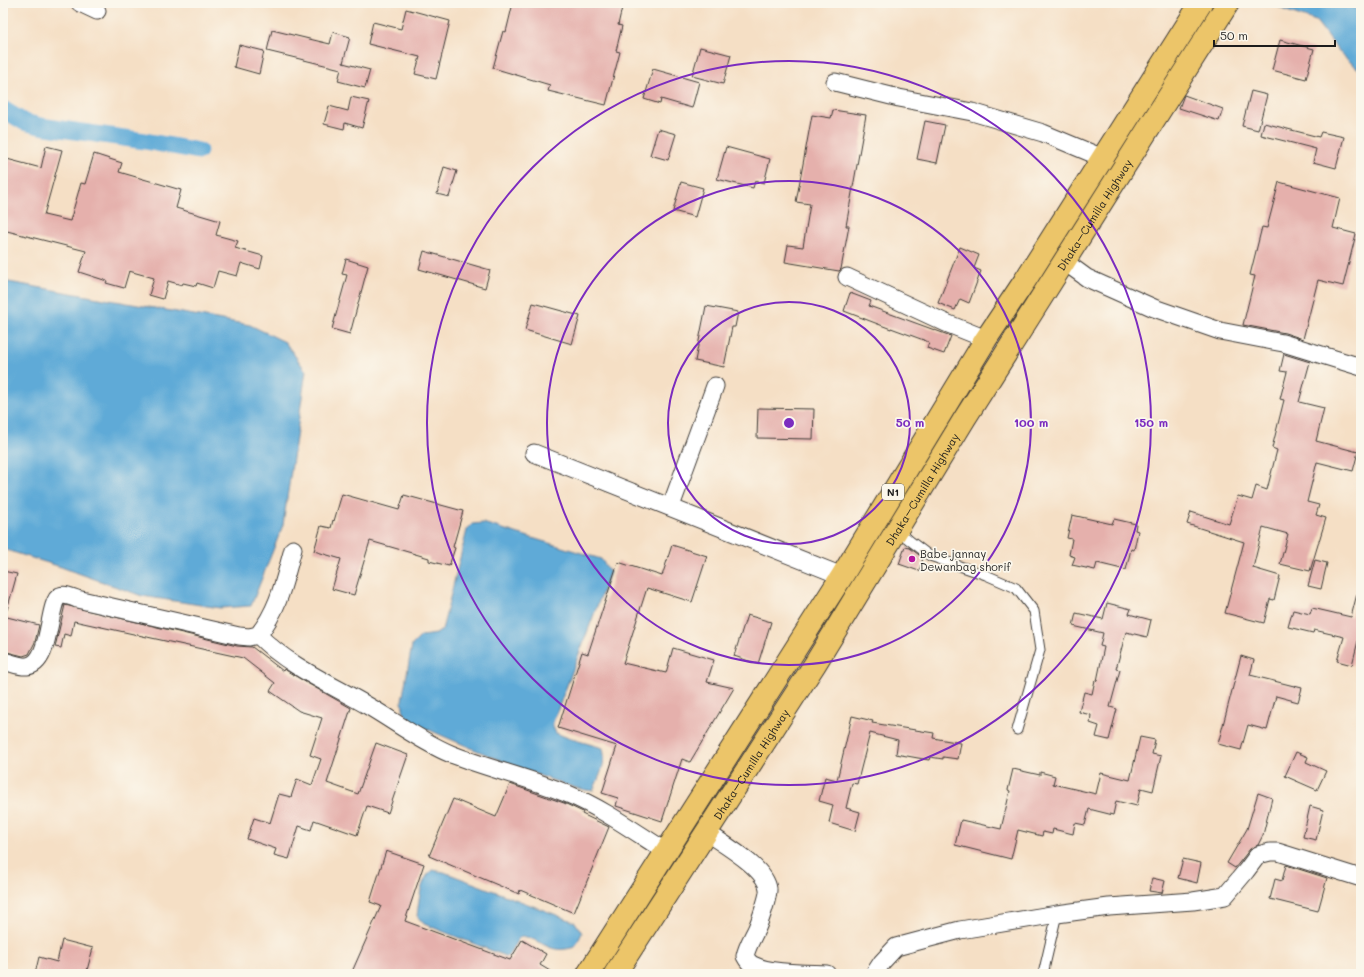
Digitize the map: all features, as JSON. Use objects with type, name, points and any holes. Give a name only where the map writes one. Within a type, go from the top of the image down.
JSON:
[{"type":"highway","name":"Dhaka–Cumilla Highway","points":[[588,974],[842,576],[986,339],[1024,282],[1199,6]]},
{"type":"highway","name":"Dhaka–Cumilla Highway","points":[[615,974],[815,664],[969,411],[1065,262],[1222,12]]},
{"type":"street","points":[[80,3],[97,11]]},
{"type":"street","points":[[835,82],[899,98],[972,112],[1043,133],[1103,158]]},
{"type":"street","points":[[1065,262],[1087,278],[1154,308],[1220,331],[1283,343],[1361,367]]},
{"type":"street","points":[[847,277],[946,323],[986,339]]},
{"type":"street","points":[[671,506],[715,386]]},
{"type":"street","points":[[534,453],[671,506],[842,576]]},
{"type":"street","points":[[3,661],[27,666],[34,664],[39,660],[45,643],[54,604],[60,596],[68,596],[78,600],[239,636],[258,636],[269,622],[279,599],[293,549]]},
{"type":"street","points":[[258,636],[271,648],[290,660],[371,707],[422,739],[449,753],[473,762],[569,794],[622,823],[667,852]]},
{"type":"street","points":[[706,832],[752,864],[764,877],[769,890],[757,928],[744,956],[747,961],[753,965],[779,971],[827,974]]},
{"type":"street","points":[[874,974],[882,962],[896,947],[960,930],[1108,907],[1193,901],[1225,896],[1258,855],[1270,852],[1287,855],[1361,878]]},
{"type":"lane","points":[[897,530],[930,556],[986,575],[1016,588],[1034,611],[1040,650],[1017,730]]},
{"type":"lane","points":[[1043,974],[1057,914]]},
{"type":"water","points":[[1272,3],[1341,3],[1361,10],[1361,71],[1342,55],[1316,21],[1284,10]]},
{"type":"water","points":[[3,281],[250,325],[285,342],[306,371],[283,525],[251,606],[220,608],[142,596],[61,567],[3,549]]},
{"type":"water","points":[[483,523],[601,559],[610,572],[552,725],[556,733],[603,748],[603,765],[593,791],[538,775],[491,757],[416,724],[404,714],[402,701],[412,645],[421,636],[436,634],[442,630],[467,530],[472,524]]},
{"type":"water","points":[[432,870],[444,872],[575,922],[582,933],[575,947],[566,949],[553,948],[522,936],[518,939],[508,956],[505,956],[424,924],[417,916],[418,904],[425,879]]},
{"type":"building","points":[[513,3],[623,3],[618,25],[622,26],[616,51],[620,52],[606,105],[548,91],[550,85],[493,68],[503,31],[506,32]]},
{"type":"building","points":[[406,9],[450,21],[436,79],[415,74],[420,57],[368,44],[373,22],[401,29]]},
{"type":"building","points":[[272,30],[330,44],[333,32],[350,37],[343,63],[370,70],[365,88],[338,81],[341,69],[267,51]]},
{"type":"building","points":[[1280,40],[1314,49],[1306,79],[1272,70]]},
{"type":"building","points":[[239,45],[264,51],[259,74],[234,67]]},
{"type":"building","points":[[700,47],[731,55],[723,84],[692,76]]},
{"type":"building","points":[[653,69],[699,82],[692,108],[661,99],[660,104],[644,99]]},
{"type":"building","points":[[1251,91],[1267,95],[1258,130],[1242,126]]},
{"type":"building","points":[[1184,95],[1223,109],[1219,121],[1179,108]]},
{"type":"building","points":[[351,97],[369,101],[362,128],[345,123],[344,129],[324,124],[329,106],[348,111]]},
{"type":"building","points":[[833,110],[866,115],[846,226],[849,226],[841,269],[839,271],[785,262],[788,245],[803,247],[810,204],[796,202],[812,115],[831,118]]},
{"type":"building","points":[[925,121],[945,125],[937,163],[917,159]]},
{"type":"building","points":[[1264,123],[1319,137],[1321,132],[1344,137],[1336,168],[1313,162],[1316,149],[1261,135]]},
{"type":"building","points":[[658,129],[676,134],[668,160],[650,155]]},
{"type":"building","points":[[46,146],[62,150],[44,215],[70,221],[81,183],[85,184],[94,154],[122,163],[119,172],[181,190],[176,208],[220,221],[216,235],[238,241],[235,248],[263,256],[260,269],[241,263],[237,276],[218,271],[213,288],[197,283],[196,286],[183,283],[182,285],[168,281],[163,299],[149,295],[154,278],[129,271],[124,288],[106,283],[107,281],[79,272],[86,251],[3,230],[3,158],[41,168]]},
{"type":"building","points":[[726,147],[770,159],[764,183],[755,181],[753,188],[717,179]]},
{"type":"building","points":[[444,167],[457,171],[449,197],[437,194]]},
{"type":"building","points":[[681,182],[703,188],[695,217],[673,211]]},
{"type":"building","points":[[1279,182],[1340,198],[1333,228],[1356,234],[1343,286],[1318,280],[1303,339],[1285,333],[1243,325],[1255,276],[1250,275],[1262,227],[1267,228]]},
{"type":"building","points":[[960,247],[979,255],[974,268],[981,271],[969,303],[960,299],[955,310],[938,303]]},
{"type":"building","points":[[424,251],[490,270],[485,288],[419,269]]},
{"type":"building","points":[[346,259],[368,266],[350,334],[332,329],[347,275],[342,274]]},
{"type":"building","points":[[850,293],[871,301],[869,306],[951,336],[944,354],[927,348],[929,342],[844,311]]},
{"type":"building","points":[[533,303],[580,316],[572,344],[525,330]]},
{"type":"building","points":[[706,306],[738,312],[735,327],[732,327],[724,367],[695,361]]},
{"type":"building","points":[[1284,354],[1310,362],[1299,402],[1324,408],[1316,441],[1358,452],[1353,471],[1317,462],[1307,502],[1319,505],[1316,515],[1326,518],[1310,571],[1280,564],[1288,534],[1263,527],[1253,568],[1280,576],[1274,600],[1270,599],[1264,623],[1225,613],[1244,542],[1187,524],[1191,512],[1229,524],[1238,496],[1252,500],[1256,486],[1267,490],[1277,450],[1272,448],[1284,400],[1280,399],[1287,372],[1280,371]]},
{"type":"building","points":[[758,408],[814,409],[813,439],[757,438]]},
{"type":"building","points":[[342,494],[399,510],[404,495],[463,511],[453,547],[455,548],[449,566],[429,561],[429,558],[370,541],[354,595],[332,589],[341,559],[314,551],[321,526],[331,528]]},
{"type":"building","points":[[1072,515],[1112,524],[1114,519],[1136,524],[1135,530],[1138,531],[1134,550],[1131,549],[1126,570],[1097,563],[1095,570],[1072,565],[1075,557],[1069,555],[1072,539],[1067,538]]},
{"type":"building","points":[[672,545],[707,556],[692,602],[647,588],[623,663],[666,673],[673,648],[714,660],[707,682],[734,688],[690,762],[682,759],[662,821],[616,806],[618,798],[602,793],[617,746],[558,728],[582,652],[588,654],[618,562],[662,576]]},
{"type":"building","name":"Babe jannay Dewanbag shorif","points":[[905,547],[910,548],[923,558],[919,571],[899,564]]},
{"type":"building","points":[[1315,560],[1327,563],[1321,589],[1308,586]]},
{"type":"building","points":[[3,571],[17,574],[7,610],[3,609]]},
{"type":"building","points":[[1357,594],[1361,595],[1361,641],[1358,641],[1352,665],[1337,661],[1344,637],[1314,630],[1313,633],[1288,627],[1293,610],[1310,614],[1312,608],[1351,617]]},
{"type":"building","points":[[1107,603],[1131,609],[1129,614],[1151,620],[1147,637],[1126,632],[1116,669],[1120,670],[1110,707],[1117,709],[1109,740],[1096,737],[1099,726],[1090,723],[1091,715],[1079,712],[1084,692],[1092,694],[1095,680],[1097,681],[1104,647],[1100,646],[1103,633],[1073,626],[1076,613],[1103,619]]},
{"type":"building","points":[[65,605],[237,646],[252,647],[283,671],[284,669],[351,708],[327,783],[358,794],[376,743],[408,755],[388,813],[367,806],[357,835],[314,820],[311,830],[299,826],[289,859],[274,855],[276,849],[247,839],[254,818],[270,823],[279,794],[291,797],[297,779],[312,785],[321,759],[310,755],[322,718],[299,711],[270,691],[275,683],[243,658],[74,621],[71,636],[64,634],[61,648],[55,647]]},
{"type":"building","points":[[747,615],[771,622],[758,664],[734,656]]},
{"type":"building","points":[[3,616],[39,625],[35,642],[29,654],[23,656],[3,651]]},
{"type":"building","points":[[1241,656],[1254,660],[1250,675],[1302,688],[1298,702],[1276,696],[1267,730],[1248,725],[1241,750],[1218,744]]},
{"type":"building","points":[[852,716],[873,721],[872,723],[934,733],[933,738],[961,743],[958,759],[930,757],[929,760],[896,754],[898,740],[870,733],[857,784],[852,783],[846,808],[860,812],[855,831],[829,823],[833,805],[819,801],[825,777],[837,780]]},
{"type":"building","points":[[1140,737],[1155,740],[1152,754],[1161,756],[1153,791],[1141,788],[1137,806],[1116,801],[1113,815],[1089,809],[1085,825],[1075,823],[1073,834],[1053,829],[1052,834],[1043,832],[1042,836],[1018,830],[1011,859],[955,845],[961,820],[1001,829],[1010,791],[1008,790],[1013,769],[1040,775],[1040,772],[1055,776],[1053,784],[1096,794],[1101,773],[1130,780]]},
{"type":"building","points":[[1296,752],[1308,757],[1306,762],[1326,771],[1317,790],[1285,776]]},
{"type":"building","points":[[510,784],[564,803],[583,812],[582,814],[609,827],[574,913],[520,890],[519,894],[429,856],[453,799],[496,817]]},
{"type":"building","points":[[1258,793],[1272,798],[1263,835],[1258,845],[1250,849],[1235,868],[1227,863],[1247,829]]},
{"type":"building","points":[[1310,806],[1323,810],[1316,840],[1303,837]]},
{"type":"building","points":[[386,851],[424,864],[405,921],[510,960],[522,940],[546,954],[540,965],[555,974],[351,974],[381,906],[370,902]]},
{"type":"building","points":[[1183,859],[1201,863],[1197,883],[1178,878]]},
{"type":"building","points":[[1286,865],[1327,878],[1318,911],[1270,899],[1275,879],[1282,881]]},
{"type":"building","points":[[1152,878],[1165,881],[1162,893],[1149,891]]},
{"type":"building","points":[[62,940],[93,948],[86,974],[35,974],[39,957],[57,962]]},
{"type":"waterway","points":[[3,109],[24,122],[40,126],[145,141],[199,151]]},
{"type":"place","name":"Babe jannay Dewanbag shorif","points":[[912,559]]}]
